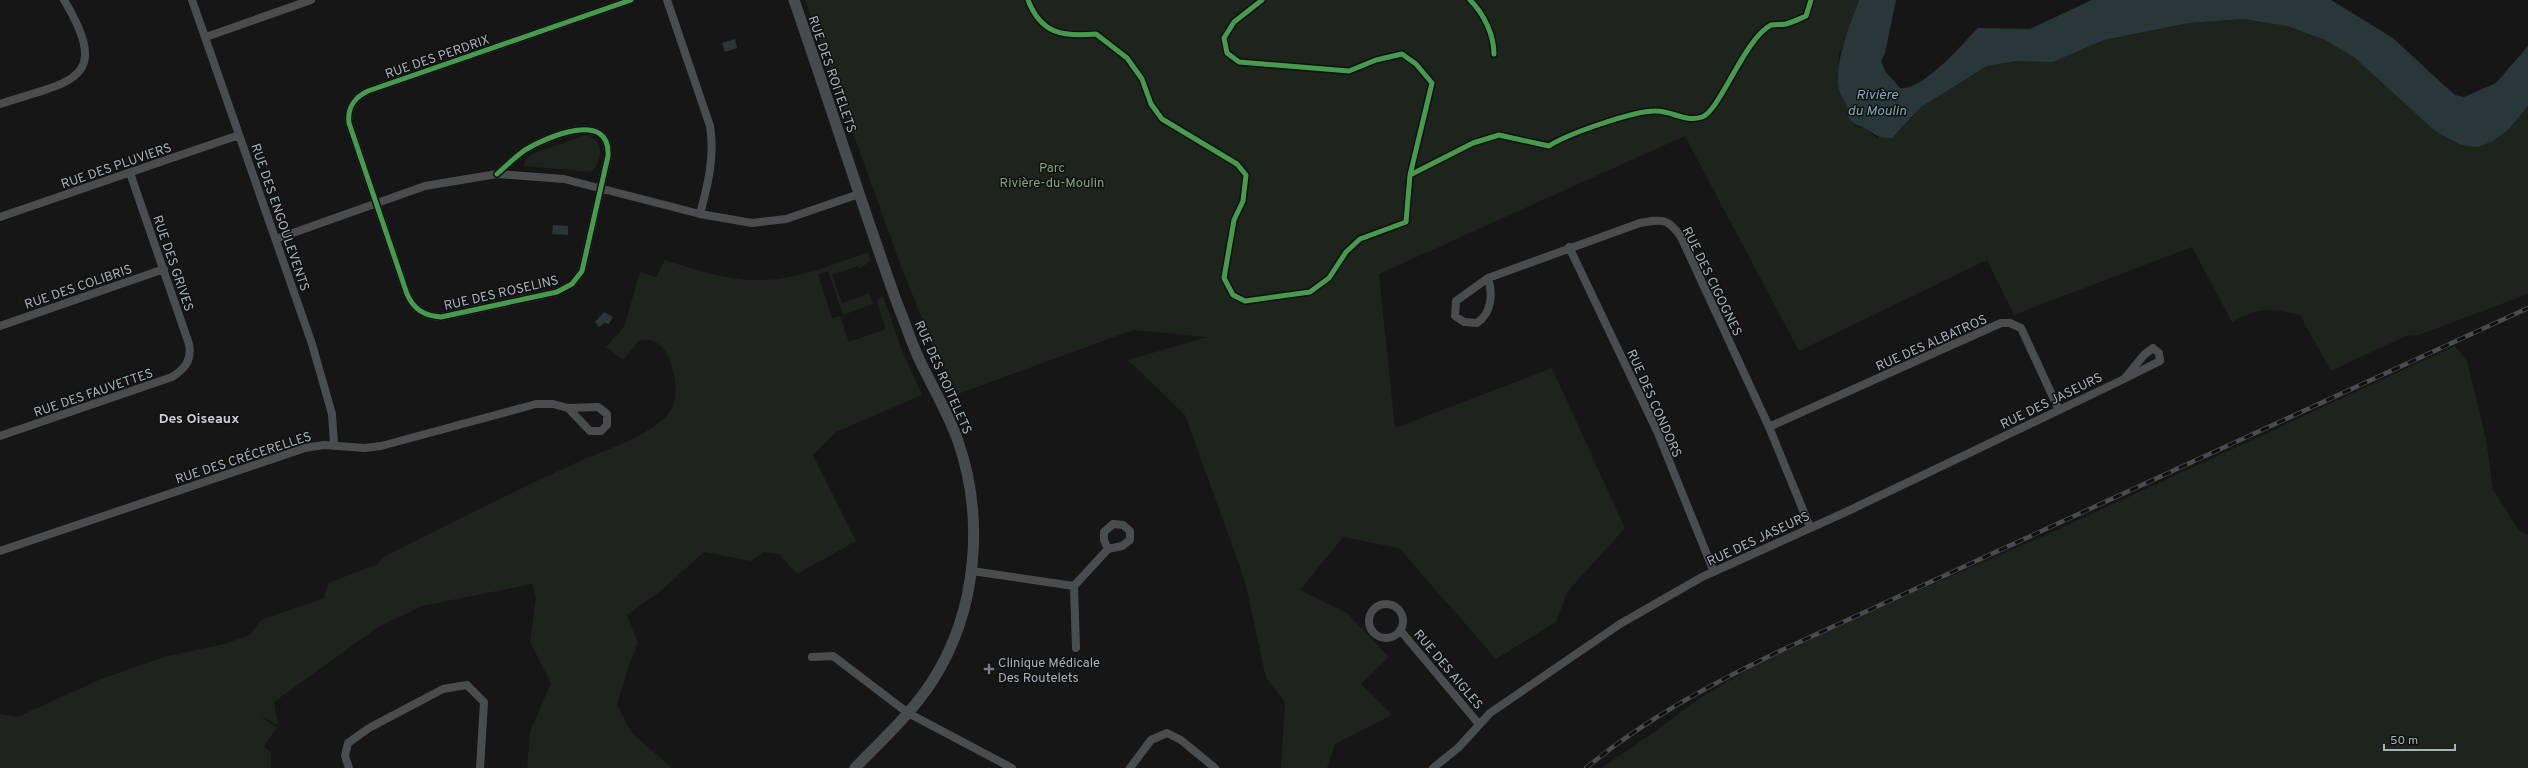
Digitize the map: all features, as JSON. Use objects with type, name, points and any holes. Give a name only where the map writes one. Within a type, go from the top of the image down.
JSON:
[{"type":"street","points":[[0,104],[70,80],[81,71],[86,57],[84,44],[64,0]]},
{"type":"street","name":"RUE DES ENGOULEVENTS","points":[[192,0],[318,362],[332,414],[334,445]]},
{"type":"street","points":[[206,37],[310,0]]},
{"type":"street","name":"RUE DES PERDRIX","points":[[377,203],[349,119],[350,108],[361,94],[631,0]]},
{"type":"street","points":[[667,0],[711,131],[712,163],[700,214]]},
{"type":"street","name":"RUE DES ROITELETS","points":[[794,0],[858,194],[912,342],[959,443],[968,480],[973,520],[972,571],[955,640],[933,681],[908,713],[855,768]]},
{"type":"street","name":"RUE DES ROSELINS","points":[[377,203],[411,302],[424,313],[441,317],[557,292],[572,284],[582,271],[602,188],[608,146],[600,135],[587,128],[575,130],[528,148],[497,174]]},
{"type":"street","name":"RUE DES PLUVIERS","points":[[0,217],[239,135]]},
{"type":"street","name":"RUE DES GRIVES","points":[[130,173],[189,344],[188,362]]},
{"type":"street","points":[[276,239],[425,186],[497,174],[541,176],[602,188],[700,214],[741,222],[768,223],[786,219],[858,194]]},
{"type":"street","name":"RUE DES CIGOGNES","points":[[1488,278],[1491,293],[1487,312],[1477,323],[1464,322],[1455,316],[1456,302],[1488,278],[1569,247],[1640,223],[1659,219],[1668,222],[1681,238],[1769,427],[1810,527]]},
{"type":"street","name":"RUE DES CONDORS","points":[[1569,247],[1657,431],[1714,572]]},
{"type":"street","name":"RUE DES COLIBRIS","points":[[0,326],[164,269]]},
{"type":"street","name":"RUE DES ALBATROS","points":[[1769,427],[2002,324],[2010,323],[2021,328],[2059,410]]},
{"type":"street","name":"RUE DES FAUVETTES","points":[[0,436],[172,377],[181,371],[188,362]]},
{"type":"street","name":"RUE DES JASEURS","points":[[1433,768],[1458,748],[1478,723],[1490,713],[1620,624],[1714,572],[1848,511],[2124,379]]},
{"type":"street","name":"RUE DES CRÉCERELLES","points":[[0,551],[294,451],[315,446],[334,445],[365,448],[388,445],[536,404],[553,404],[568,408],[598,407],[607,414],[607,425],[601,431],[590,431],[568,408]]},
{"type":"street","points":[[1076,648],[1074,586],[1108,549]]},
{"type":"street","points":[[972,571],[1074,586]]},
{"type":"street","name":"RUE DES AIGLES","points":[[1382,605],[1393,606],[1398,609],[1403,619],[1400,630],[1392,637],[1376,635],[1369,622],[1373,611],[1382,605]]},
{"type":"street","name":"RUE DES AIGLES","points":[[1400,630],[1478,723]]},
{"type":"street","points":[[812,658],[833,656],[908,713],[1009,767]]},
{"type":"street","points":[[349,768],[345,756],[348,743],[369,728],[443,689],[467,685],[476,692],[484,702],[480,768]]},
{"type":"street","points":[[1130,768],[1150,740],[1167,733],[1182,740],[1215,768]]},
{"type":"green space","name":"Parc Rivière-du-Moulin","points":[[805,0],[1859,0],[1839,54],[1838,87],[1856,127],[1865,128],[1877,138],[1906,124],[1921,107],[1987,66],[2016,61],[2053,62],[2104,40],[2189,23],[2243,19],[2287,26],[2325,40],[2355,58],[2509,129],[2528,106],[2528,294],[2419,335],[2406,336],[2331,371],[2300,315],[2265,310],[2251,313],[2232,322],[2192,247],[2014,315],[1987,260],[1799,351],[1685,136],[1379,274],[1395,428],[1552,368],[1625,528],[1568,591],[1556,622],[1496,659],[1399,548],[1343,537],[1300,590],[1347,613],[1389,657],[1361,684],[1392,715],[1335,744],[1327,768],[1281,768],[1285,702],[1266,678],[1245,581],[1185,415],[1128,360],[1207,337],[1133,330],[958,394],[933,346],[901,266]]},
{"type":"green space","points":[[586,135],[592,137],[596,141],[600,151],[598,162],[591,172],[524,166],[525,160],[532,154]]},
{"type":"green space","points":[[868,252],[871,261],[859,269],[858,266],[832,275],[842,303],[868,294],[867,289],[873,304],[843,315],[828,271],[818,274],[832,318],[840,316],[849,342],[886,329],[877,303],[878,298],[883,296],[901,348],[922,395],[836,432],[813,455],[856,541],[797,574],[779,554],[763,552],[751,561],[704,552],[663,589],[627,615],[638,643],[628,668],[617,705],[631,732],[672,768],[527,768],[530,732],[551,683],[530,642],[536,597],[532,584],[422,606],[378,627],[274,702],[278,725],[259,715],[277,728],[264,746],[271,753],[271,768],[0,768],[0,714],[17,717],[101,679],[164,657],[224,644],[250,635],[261,620],[324,598],[328,583],[378,564],[383,557],[545,477],[622,444],[648,430],[659,422],[672,408],[676,394],[673,370],[668,356],[663,348],[653,341],[640,340],[623,360],[606,347],[624,327],[640,272],[656,277],[665,260],[719,276],[752,280],[767,280],[811,272]]},
{"type":"green space","points":[[2455,346],[2467,361],[2486,439],[2493,490],[2519,530],[2528,535],[2528,768],[1601,768],[1653,733],[1697,700],[1753,666],[1821,633],[2048,534]]},
{"type":"water","name":"Rivière du Moulin","points":[[1859,0],[1896,0],[1885,53],[1881,61],[1885,71],[1900,88],[1909,87],[1931,75],[1978,28],[2030,29],[2092,0],[2331,0],[2393,38],[2455,95],[2464,97],[2496,83],[2528,46],[2528,106],[2509,129],[2493,141],[2478,147],[2461,145],[2435,131],[2355,58],[2325,40],[2287,26],[2243,19],[2189,23],[2104,40],[2053,62],[2016,61],[1987,66],[1921,107],[1892,138],[1883,138],[1855,124],[1848,117],[1846,104],[1840,93],[1838,85],[1839,63]]},
{"type":"water","points":[[735,39],[737,48],[725,52],[722,43]]},
{"type":"water","points":[[553,225],[568,226],[568,235],[552,234]]},
{"type":"water","points":[[604,312],[613,317],[609,324],[604,323],[599,327],[595,322]]},
{"type":"railway","points":[[1586,768],[1632,734],[1680,703],[1782,650],[2528,308]]},
{"type":"cycle path","points":[[497,174],[525,150],[547,139],[576,130],[589,130],[599,133],[606,142],[608,156],[582,271],[572,284],[557,292],[441,317],[425,314],[413,304],[407,294],[349,123],[349,113],[351,108],[359,96],[368,91],[631,0]]},
{"type":"cycle path","points":[[1028,0],[1039,20],[1054,31],[1073,35],[1096,34],[1127,58],[1142,79],[1151,104],[1162,119],[1237,164],[1246,175],[1243,201],[1234,220],[1224,278],[1233,295],[1245,301],[1310,292],[1329,278],[1346,252],[1360,239],[1406,222],[1410,175],[1473,143],[1499,135],[1549,146],[1570,135],[1600,124],[1645,112],[1661,111],[1690,118],[1702,117],[1709,112],[1717,102],[1751,44],[1761,33],[1771,25],[1786,24],[1806,16],[1811,0]]},
{"type":"cycle path","points":[[1262,0],[1234,22],[1224,38],[1227,53],[1239,62],[1349,71],[1376,60],[1402,54],[1416,64],[1432,83],[1410,175]]},
{"type":"cycle path","points":[[1470,0],[1484,18],[1490,32],[1494,47],[1494,54]]},
{"type":"place","name":"Clinique Médicale Des Routelets","points":[[989,669]]},
{"type":"district","name":"Des Oiseaux","points":[[199,418]]}]
